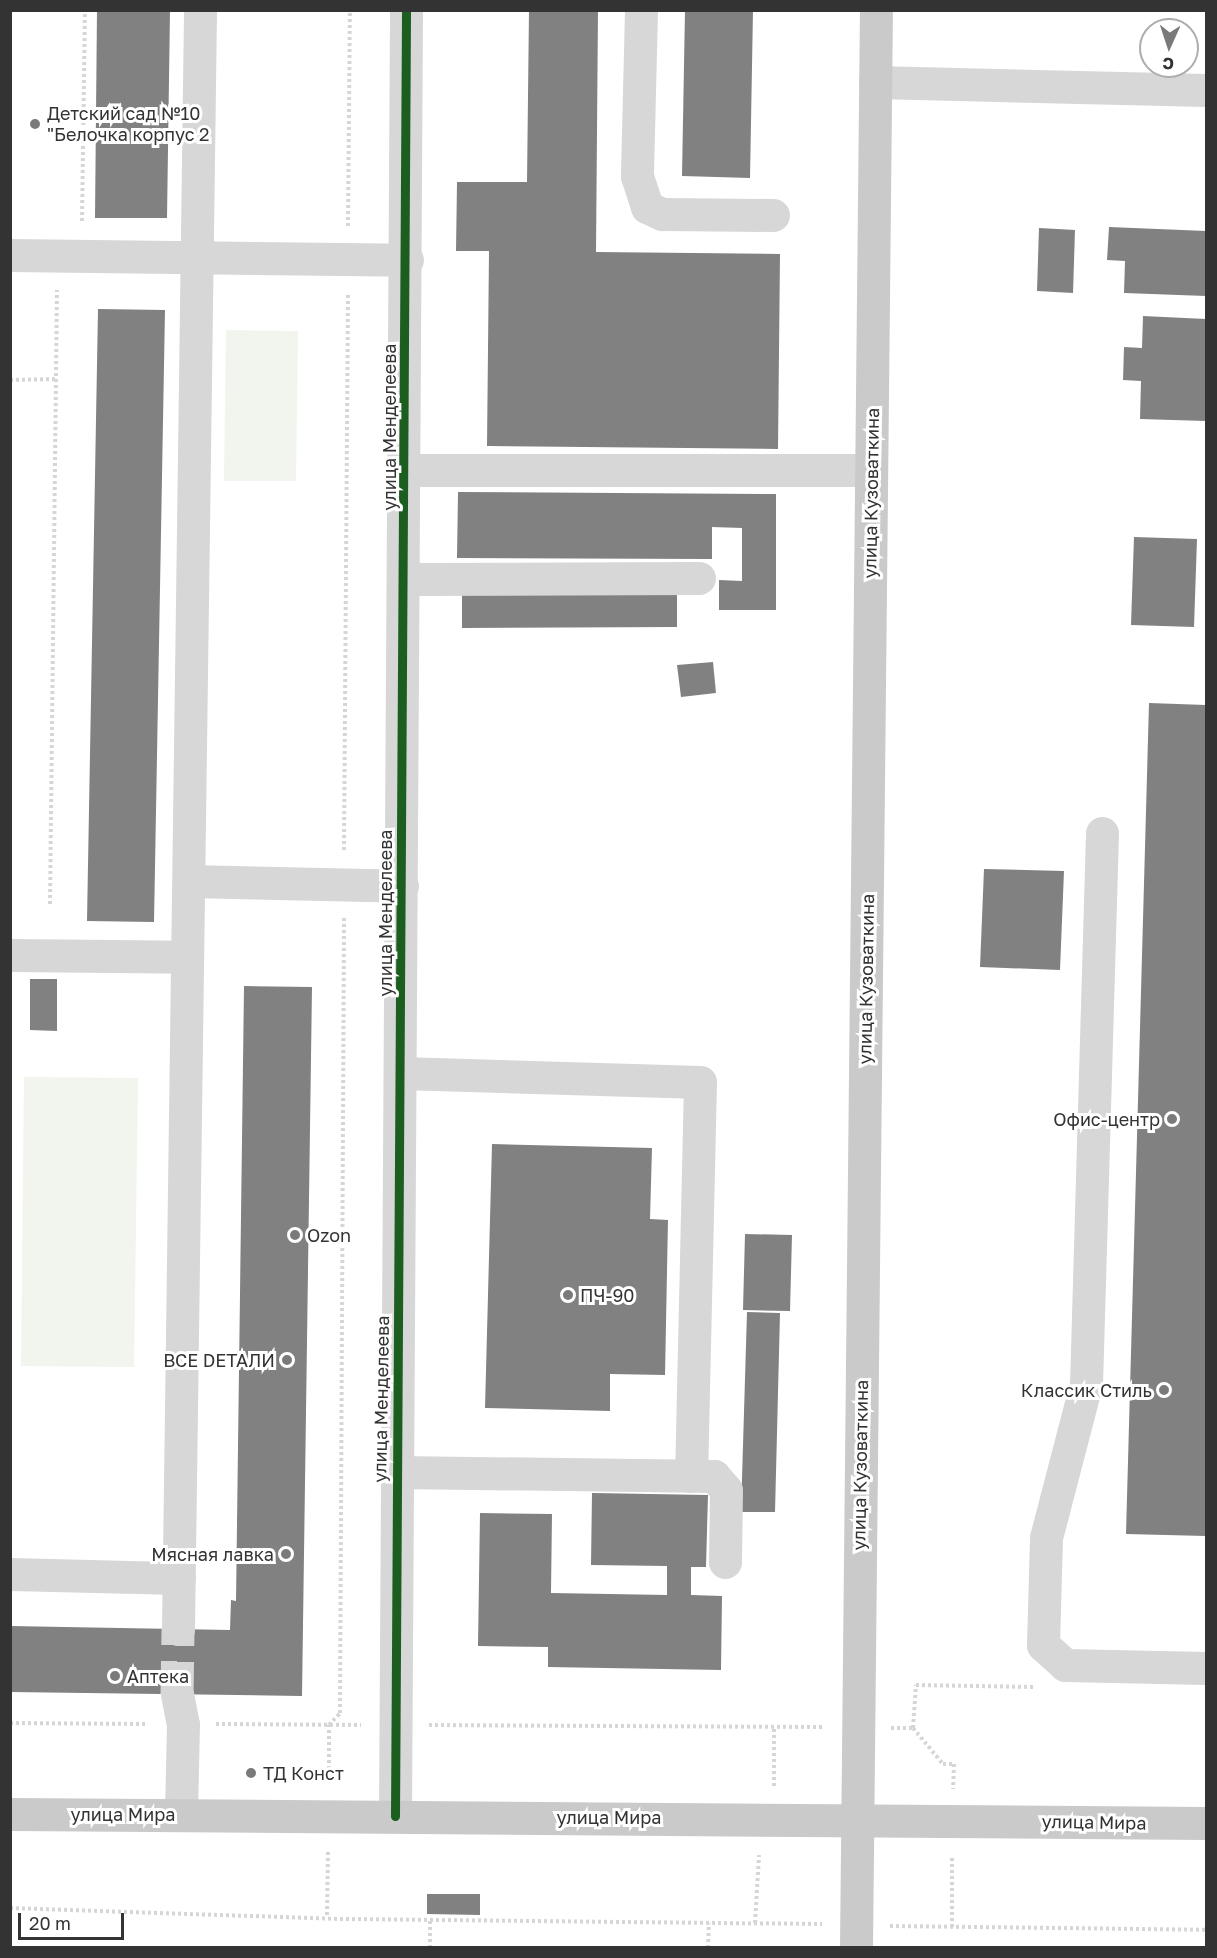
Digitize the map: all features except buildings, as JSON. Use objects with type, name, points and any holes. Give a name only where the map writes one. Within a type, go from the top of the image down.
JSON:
[{"type":"main road","name":"улица Кузоваткина","points":[[856,1936],[876,10]]},
{"type":"main road","name":"улица Мира","points":[[10,1814],[1206,1823]]},
{"type":"street","points":[[178,1629],[200,10]]},
{"type":"street","name":"улица Менделеева","points":[[395,1816],[407,260],[406,10]]},
{"type":"street","points":[[640,10],[637,176],[647,207],[662,214],[772,215]]},
{"type":"street","points":[[875,82],[1206,90]]},
{"type":"street","points":[[10,255],[407,260]]},
{"type":"street","points":[[405,470],[871,470]]},
{"type":"street","points":[[404,579],[699,578]]},
{"type":"street","points":[[1102,833],[1086,1384],[1046,1538],[1043,1645],[1065,1665],[1206,1668]]},
{"type":"street","points":[[189,881],[402,885]]},
{"type":"street","points":[[10,955],[187,957]]},
{"type":"street","points":[[400,1073],[700,1082],[691,1476]]},
{"type":"street","points":[[396,1472],[714,1476],[724,1485],[725,1562]]},
{"type":"street","points":[[10,1574],[179,1578]]},
{"type":"street","points":[[180,1709],[181,1815]]},
{"type":"path","points":[[50,904],[57,290],[82,231],[85,10]]},
{"type":"path","points":[[340,1713],[350,10]]},
{"type":"path","points":[[10,380],[55,380]]},
{"type":"path","points":[[951,1927],[954,1764],[943,1764],[913,1728],[916,1685],[969,1686]]},
{"type":"path","points":[[10,1723],[180,1709],[394,1725],[913,1728]]},
{"type":"path","points":[[10,1908],[430,1920],[709,1923],[856,1936],[951,1927],[1206,1929]]},
{"type":"path","points":[[429,1947],[430,1920]]},
{"type":"path","points":[[708,1947],[709,1923]]},
{"type":"shaded area","points":[[226,330],[298,331],[296,481],[224,481]]},
{"type":"shaded area","points":[[24,1077],[138,1078],[134,1367],[21,1366]]},
{"type":"tunnel","points":[[177,1694],[178,1629]]},
{"type":"cycle path","points":[[395,1816],[406,10]]},
{"type":"place","name":"Детский сад №10 \"Белочка корпус 2","points":[[35,124]]},
{"type":"place","name":"Офис-центр","points":[[1172,1119]]},
{"type":"place","name":"Ozon","points":[[295,1235]]},
{"type":"place","name":"ПЧ-90","points":[[568,1295]]},
{"type":"place","name":"ВСЕ DEТАЛИ","points":[[287,1360]]},
{"type":"place","name":"Классик Стиль","points":[[1164,1390]]},
{"type":"place","name":"Мясная лавка","points":[[286,1554]]},
{"type":"place","name":"Аптека","points":[[115,1676]]},
{"type":"place","name":"ТД Конст","points":[[251,1773]]}]
